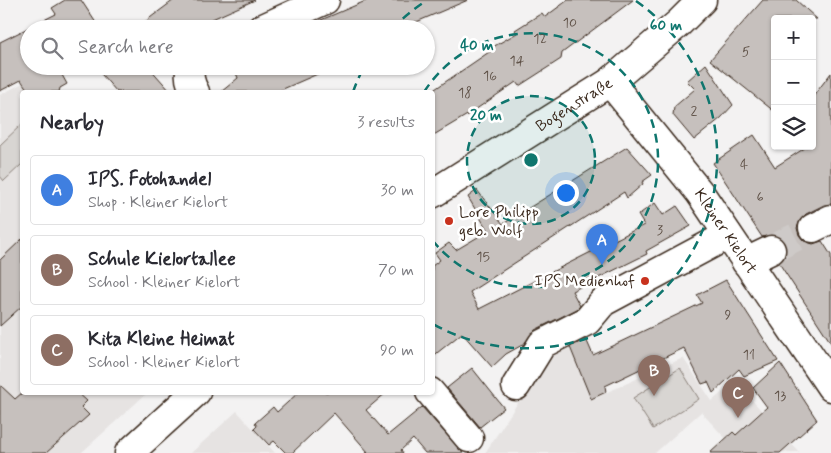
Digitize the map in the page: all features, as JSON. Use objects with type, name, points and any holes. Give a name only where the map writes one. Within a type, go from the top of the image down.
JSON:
[{"type":"street","points":[[281,20],[325,0]]},
{"type":"street","name":"Bogenstraße","points":[[435,192],[610,82],[680,23],[702,0]]},
{"type":"street","points":[[190,75],[191,84],[194,90]]},
{"type":"street","name":"Kleiner Kielort","points":[[610,82],[681,168],[831,387]]},
{"type":"street","points":[[516,386],[542,344],[587,321],[603,302],[728,234]]},
{"type":"street","points":[[746,262],[771,250]]},
{"type":"street","points":[[130,453],[193,395]]},
{"type":"street","points":[[433,395],[469,438]]},
{"type":"shaded area","points":[[23,83],[28,90],[20,90],[20,395],[145,395],[81,453],[0,453],[0,95]]},
{"type":"shaded area","points":[[20,126],[20,166],[4,181],[0,176],[0,145]]},
{"type":"shaded area","points":[[567,341],[592,399],[683,358],[712,401],[731,385],[736,391],[740,387],[799,452],[739,453],[701,412],[655,453],[485,453],[528,387]]},
{"type":"shaded area","points":[[680,368],[699,399],[653,429],[633,398]]},
{"type":"shaded area","points":[[237,411],[275,453],[191,453]]},
{"type":"building","points":[[65,0],[81,0],[94,20],[44,20],[56,14],[52,8]]},
{"type":"building","points":[[174,0],[255,0],[210,20],[147,20]]},
{"type":"building","points":[[368,0],[468,0],[421,20],[321,20]]},
{"type":"building","points":[[568,0],[633,0],[562,53],[561,59],[519,86],[516,82],[435,134],[435,90],[433,90],[492,50],[491,48],[517,33],[515,30],[542,13],[545,17]]},
{"type":"building","points":[[763,0],[796,0],[813,15],[771,15],[771,109],[710,60]]},
{"type":"building","points":[[20,32],[20,75],[62,75],[67,84],[60,90],[28,90],[21,80],[0,91],[0,42]]},
{"type":"building","points":[[706,64],[733,105],[721,118],[694,140],[673,115],[674,107],[695,89],[687,81]]},
{"type":"building","points":[[831,73],[831,204],[824,205],[806,214],[800,220],[797,228],[799,235],[804,241],[813,244],[822,241],[831,255],[831,343],[779,263],[784,258],[786,252],[785,243],[779,237],[773,235],[762,237],[713,163],[754,135],[775,167],[802,150],[816,150],[816,93]]},
{"type":"building","points":[[102,75],[156,75],[169,90],[115,90]]},
{"type":"building","points":[[237,75],[315,75],[282,90],[223,90],[238,78]]},
{"type":"building","points":[[627,147],[652,175],[642,182],[643,184],[627,198],[624,192],[470,292],[479,309],[644,225],[638,215],[655,203],[663,215],[677,206],[691,226],[646,251],[647,254],[572,291],[580,306],[577,309],[535,330],[524,344],[506,354],[492,367],[462,333],[435,355],[435,264],[440,260],[435,253],[449,243],[456,250],[488,231],[468,197],[477,190],[503,224]]},
{"type":"building","points":[[20,241],[20,308],[0,326],[0,260]]},
{"type":"building","points":[[726,280],[778,361],[744,376],[739,369],[713,393],[708,382],[702,384],[684,348],[605,386],[606,392],[591,399],[570,347],[586,339],[593,355],[702,303],[697,295]]},
{"type":"building","points":[[780,363],[817,420],[780,453],[710,453],[733,432],[736,435],[767,407],[753,388]]},
{"type":"building","points":[[472,368],[504,408],[480,427],[447,388]]},
{"type":"building","points":[[0,385],[15,399],[20,395],[80,395],[87,401],[81,407],[89,415],[46,453],[0,453]]},
{"type":"building","points":[[296,395],[384,395],[366,410],[388,435],[422,407],[463,453],[425,453],[413,439],[401,450],[403,453],[366,453],[368,452],[334,413],[292,453],[286,453],[274,441],[269,445],[254,429],[257,426],[255,423],[273,407],[277,412]]},
{"type":"tunnel","points":[[771,250],[813,228]]},
{"type":"place","name":"Lore Philipp geb. Wolf","points":[[449,221]]},
{"type":"place","name":"IPS. Fotohandel","points":[[602,265]]},
{"type":"place","name":"IPS Medienhof","points":[[645,281]]},
{"type":"place","name":"Schule Kielortallee","points":[[654,396]]},
{"type":"place","name":"Kita Kleine Heimat","points":[[738,418]]}]
